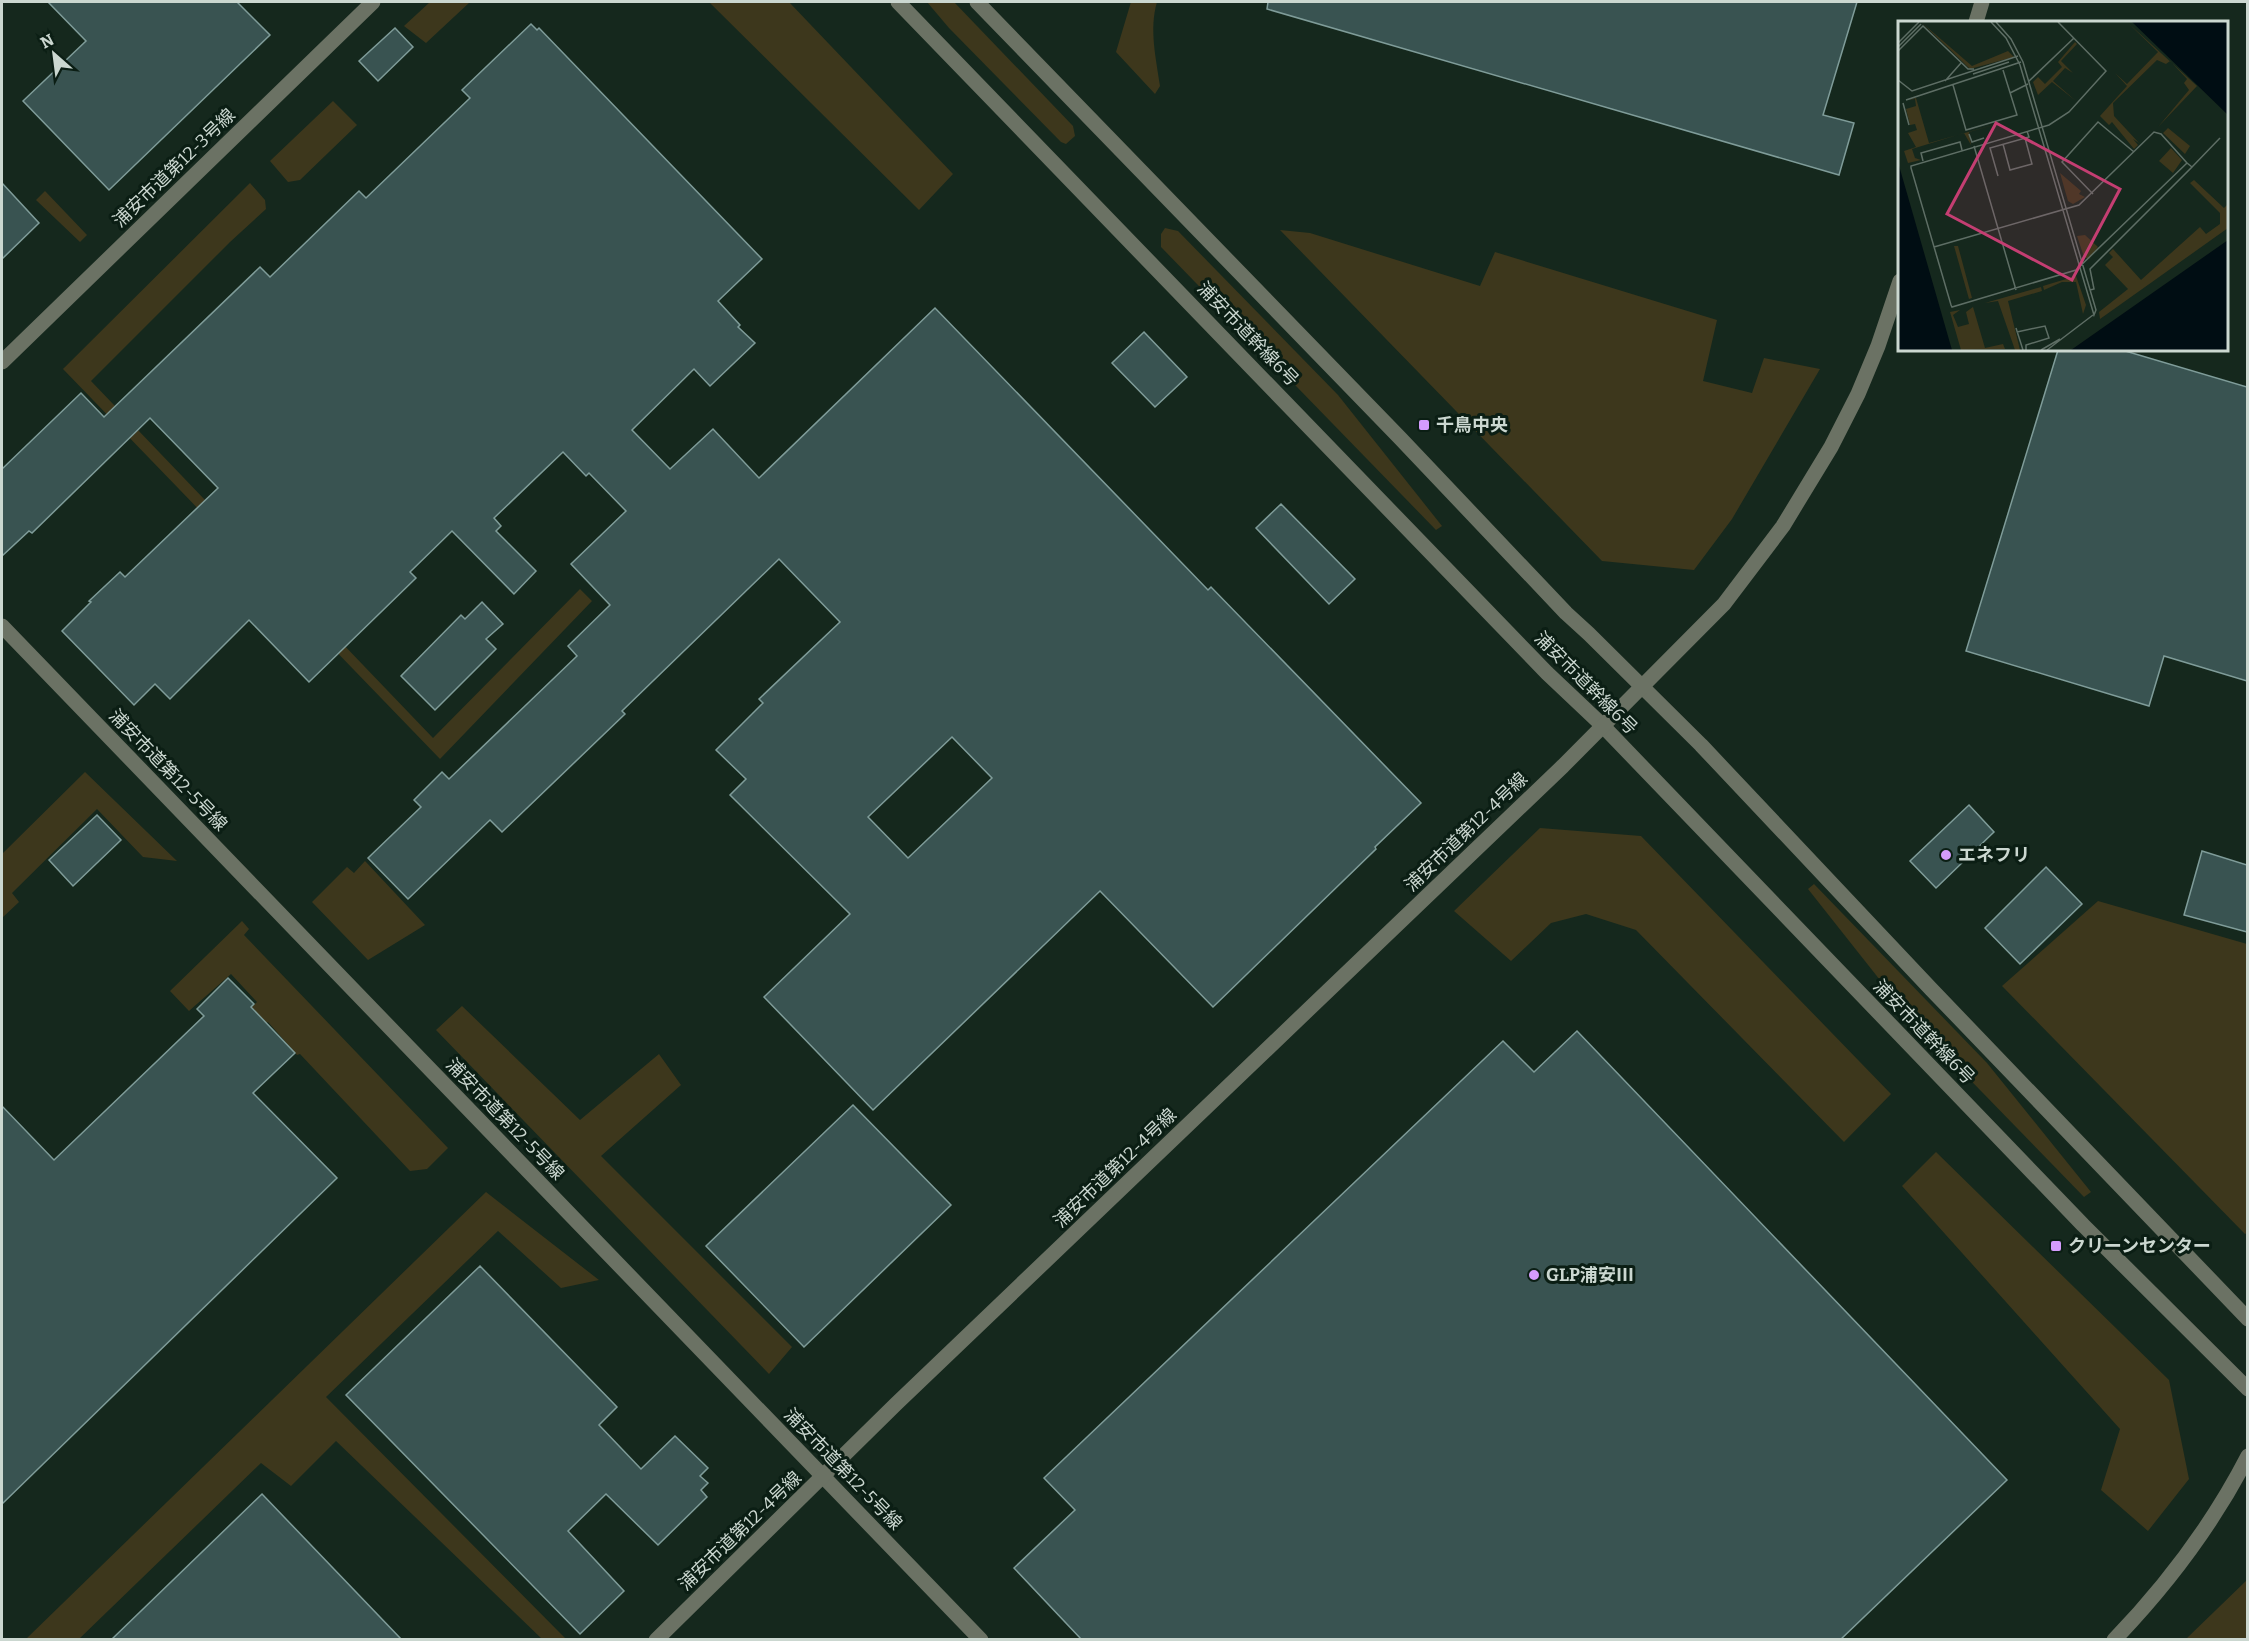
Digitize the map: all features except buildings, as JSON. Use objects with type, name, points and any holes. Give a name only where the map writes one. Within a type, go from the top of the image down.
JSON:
[{"type":"street","name":"浦安市道第12-3号線","points":[[2,362],[373,2]]},
{"type":"street","name":"浦安市道幹線6号","points":[[898,2],[1547,673],[1602,725],[2083,1225],[2247,1389]]},
{"type":"street","name":"浦安市道幹線6号","points":[[977,2],[1400,438],[1566,613],[1701,744],[1931,989],[2247,1319]]},
{"type":"street","points":[[1976,21],[1982,2]]},
{"type":"street","name":"浦安市道第12-4号線","points":[[656,1640],[896,1404],[1563,766],[1724,604],[1783,526],[1810,485],[1858,394],[1878,346],[1898,284]]},
{"type":"street","name":"浦安市道第12-5号線","points":[[2,626],[981,1640]]},
{"type":"street","points":[[2114,1640],[2191,1546],[2226,1494],[2247,1456]]},
{"type":"shaded area","points":[[430,2],[470,2],[426,43],[404,26]]},
{"type":"shaded area","points":[[709,2],[789,2],[953,174],[919,210]]},
{"type":"shaded area","points":[[927,2],[954,2],[1073,126],[1075,136],[1066,144],[1061,142],[949,28]]},
{"type":"shaded area","points":[[1131,2],[1157,2],[1153,33],[1160,86],[1155,94],[1116,52]]},
{"type":"shaded area","points":[[333,101],[357,125],[300,180],[288,182],[270,161]]},
{"type":"shaded area","points":[[250,183],[265,200],[266,209],[91,381],[433,738],[580,589],[592,601],[440,759],[63,369]]},
{"type":"shaded area","points":[[45,191],[87,235],[80,242],[36,200]]},
{"type":"shaded area","points":[[1165,228],[1178,231],[1338,395],[1442,526],[1436,530],[1161,247],[1161,234]]},
{"type":"shaded area","points":[[1280,230],[1310,233],[1480,286],[1495,252],[1717,320],[1703,381],[1752,393],[1764,358],[1820,369],[1732,519],[1694,570],[1602,561]]},
{"type":"shaded area","points":[[85,772],[177,861],[143,857],[97,809],[12,893],[19,902],[2,918],[2,854]]},
{"type":"shaded area","points":[[1540,828],[1641,836],[1891,1094],[1844,1142],[1636,930],[1586,914],[1551,923],[1511,961],[1454,911]]},
{"type":"shaded area","points":[[365,861],[425,925],[368,960],[312,902],[347,867],[354,873]]},
{"type":"shaded area","points":[[1814,884],[1987,1063],[2091,1192],[2084,1197],[1910,1018],[1808,889]]},
{"type":"shaded area","points":[[2098,901],[2247,944],[2247,1233],[2245,1234],[2002,986]]},
{"type":"shaded area","points":[[242,921],[249,929],[244,935],[448,1148],[427,1169],[410,1171],[268,1022],[246,1041],[242,1016],[257,1002],[231,974],[189,1011],[170,991]]},
{"type":"shaded area","points":[[462,1006],[580,1120],[659,1054],[681,1085],[601,1156],[792,1347],[769,1374],[436,1030]]},
{"type":"shaded area","points":[[1936,1152],[2169,1380],[2189,1479],[2148,1531],[2101,1490],[2120,1429],[1902,1186]]},
{"type":"shaded area","points":[[486,1192],[599,1280],[561,1288],[498,1231],[326,1397],[566,1639],[542,1639],[336,1441],[291,1486],[261,1463],[79,1639],[26,1639]]},
{"type":"shaded area","points":[[2247,1580],[2247,1639],[2186,1639]]},
{"type":"place","name":"千鳥中央","points":[[1424,425]]},
{"type":"place","name":"エネフリ","points":[[1946,855]]},
{"type":"place","name":"クリーンセンター","points":[[2056,1246]]},
{"type":"place","name":"GLP浦安Ⅲ","points":[[1534,1275]]}]
